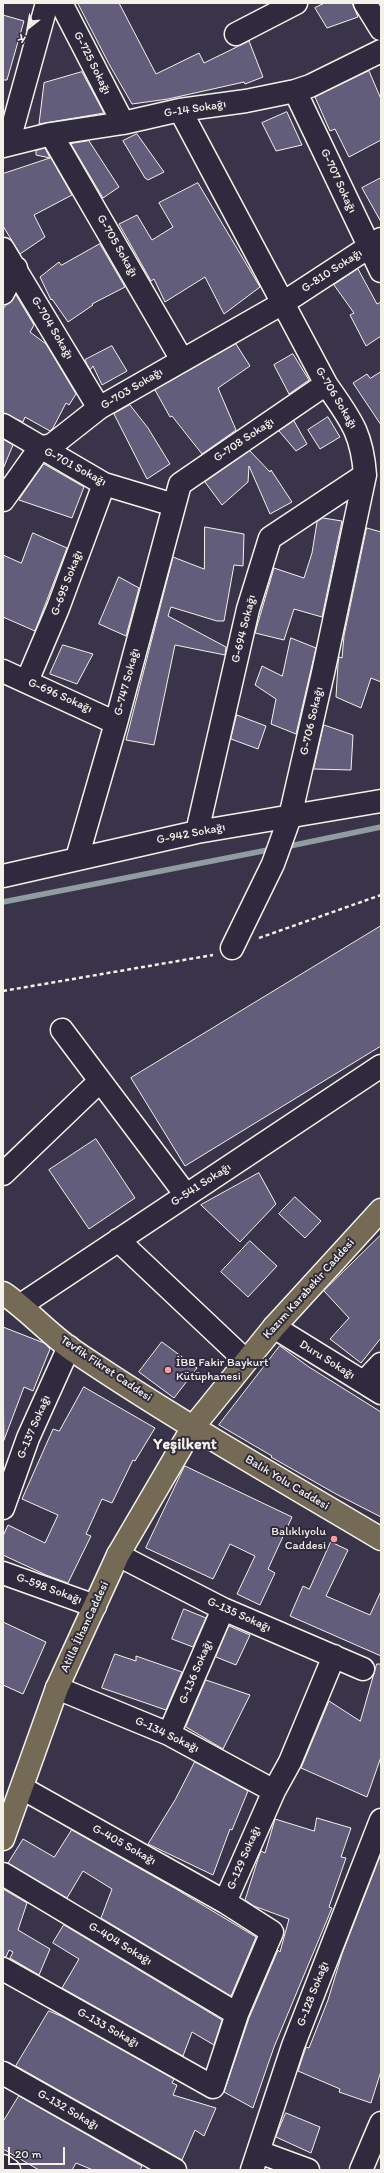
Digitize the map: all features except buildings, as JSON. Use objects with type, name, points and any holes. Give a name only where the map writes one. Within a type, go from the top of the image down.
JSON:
[{"type":"main road","name":"Kazım Karabekir Caddesi","points":[[193,1426],[245,1360],[381,1210]]},
{"type":"main road","name":"Tevfik Fikret Caddesi","points":[[3,1293],[21,1305],[69,1347],[193,1426]]},
{"type":"main road","name":"Balık Yolu Caddesi","points":[[193,1426],[381,1539]]},
{"type":"main road","name":"Atilla İlhanCaddesi","points":[[3,1839],[57,1688],[118,1555],[193,1426]]},
{"type":"street","points":[[6,145],[47,3]]},
{"type":"street","name":"G-725 Sokağı","points":[[60,3],[123,123]]},
{"type":"street","points":[[236,34],[296,3]]},
{"type":"street","points":[[365,3],[381,29]]},
{"type":"street","name":"G-14 Sokağı","points":[[6,145],[51,134],[123,123],[180,110],[246,101],[296,91],[310,86],[381,51]]},
{"type":"street","name":"G-707 Sokağı","points":[[296,91],[375,243],[381,271]]},
{"type":"street","name":"G-706 Sokağı","points":[[180,110],[326,384],[354,425],[363,450],[365,475],[323,673],[287,823],[272,864],[232,948]]},
{"type":"street","name":"G-705 Sokağı","points":[[51,134],[182,360]]},
{"type":"street","name":"G-810 Sokağı","points":[[283,303],[375,243]]},
{"type":"street","name":"G-704 Sokağı","points":[[3,249],[16,268],[99,408]]},
{"type":"street","points":[[3,293],[16,268]]},
{"type":"street","name":"G-703 Sokağı","points":[[40,448],[52,445],[99,408],[283,303]]},
{"type":"street","name":"G-708 Sokağı","points":[[174,505],[180,484],[326,384]]},
{"type":"street","name":"G-701 Sokağı","points":[[3,425],[104,484],[174,505]]},
{"type":"street","points":[[3,500],[40,448]]},
{"type":"street","name":"G-694 Sokağı","points":[[197,832],[248,609],[270,538],[365,475]]},
{"type":"street","name":"G-695 Sokağı","points":[[11,679],[58,608],[104,484]]},
{"type":"street","name":"G-747 Sokağı","points":[[77,858],[116,723],[174,505]]},
{"type":"street","name":"G-696 Sokağı","points":[[11,679],[116,723]]},
{"type":"street","name":"G-942 Sokağı","points":[[3,876],[197,832],[287,823],[381,801]]},
{"type":"street","points":[[62,1030],[186,1195]]},
{"type":"street","name":"G-541 Sokağı","points":[[21,1305],[381,1066]]},
{"type":"street","points":[[3,1174],[100,1081]]},
{"type":"street","points":[[118,1240],[245,1360]]},
{"type":"street","name":"Duru Sokağı","points":[[274,1327],[372,1388]]},
{"type":"street","name":"G-137 Sokağı","points":[[3,1508],[28,1438],[69,1347]]},
{"type":"street","points":[[372,1388],[381,1364]]},
{"type":"street","name":"G-135 Sokağı","points":[[118,1555],[223,1609],[363,1669]]},
{"type":"street","name":"G-598 Sokağı","points":[[3,1572],[95,1606]]},
{"type":"street","name":"G-136 Sokağı","points":[[169,1734],[223,1609]]},
{"type":"street","name":"G-129 Sokağı","points":[[213,2087],[237,2014],[272,1932],[225,1902],[274,1791],[290,1762],[334,1656]]},
{"type":"street","name":"G-134 Sokağı","points":[[57,1688],[169,1734],[274,1791]]},
{"type":"street","name":"G-405 Sokağı","points":[[22,1788],[225,1902]]},
{"type":"street","name":"G-128 Sokağı","points":[[255,2161],[293,2046],[381,1820]]},
{"type":"street","name":"G-404 Sokağı","points":[[3,1874],[237,2014]]},
{"type":"street","name":"G-133 Sokağı","points":[[3,1969],[213,2087]]},
{"type":"street","name":"G-132 Sokağı","points":[[3,2073],[175,2170]]},
{"type":"street","points":[[361,2170],[381,2123]]},
{"type":"street","points":[[255,2161],[308,2170]]},
{"type":"street","points":[[3,2166],[10,2170]]},
{"type":"path","points":[[3,991],[198,958],[232,948],[381,895]]},
{"type":"waterway","points":[[285,847],[381,827]]},
{"type":"waterway","points":[[3,902],[273,849]]},
{"type":"place","name":"İBB Fakir Baykurt Kütüphanesi","points":[[168,1370]]},
{"type":"place","name":"Balıklıyolu Caddesi","points":[[334,1539]]},
{"type":"district","name":"Yeşilkent","points":[[185,1445]]}]
